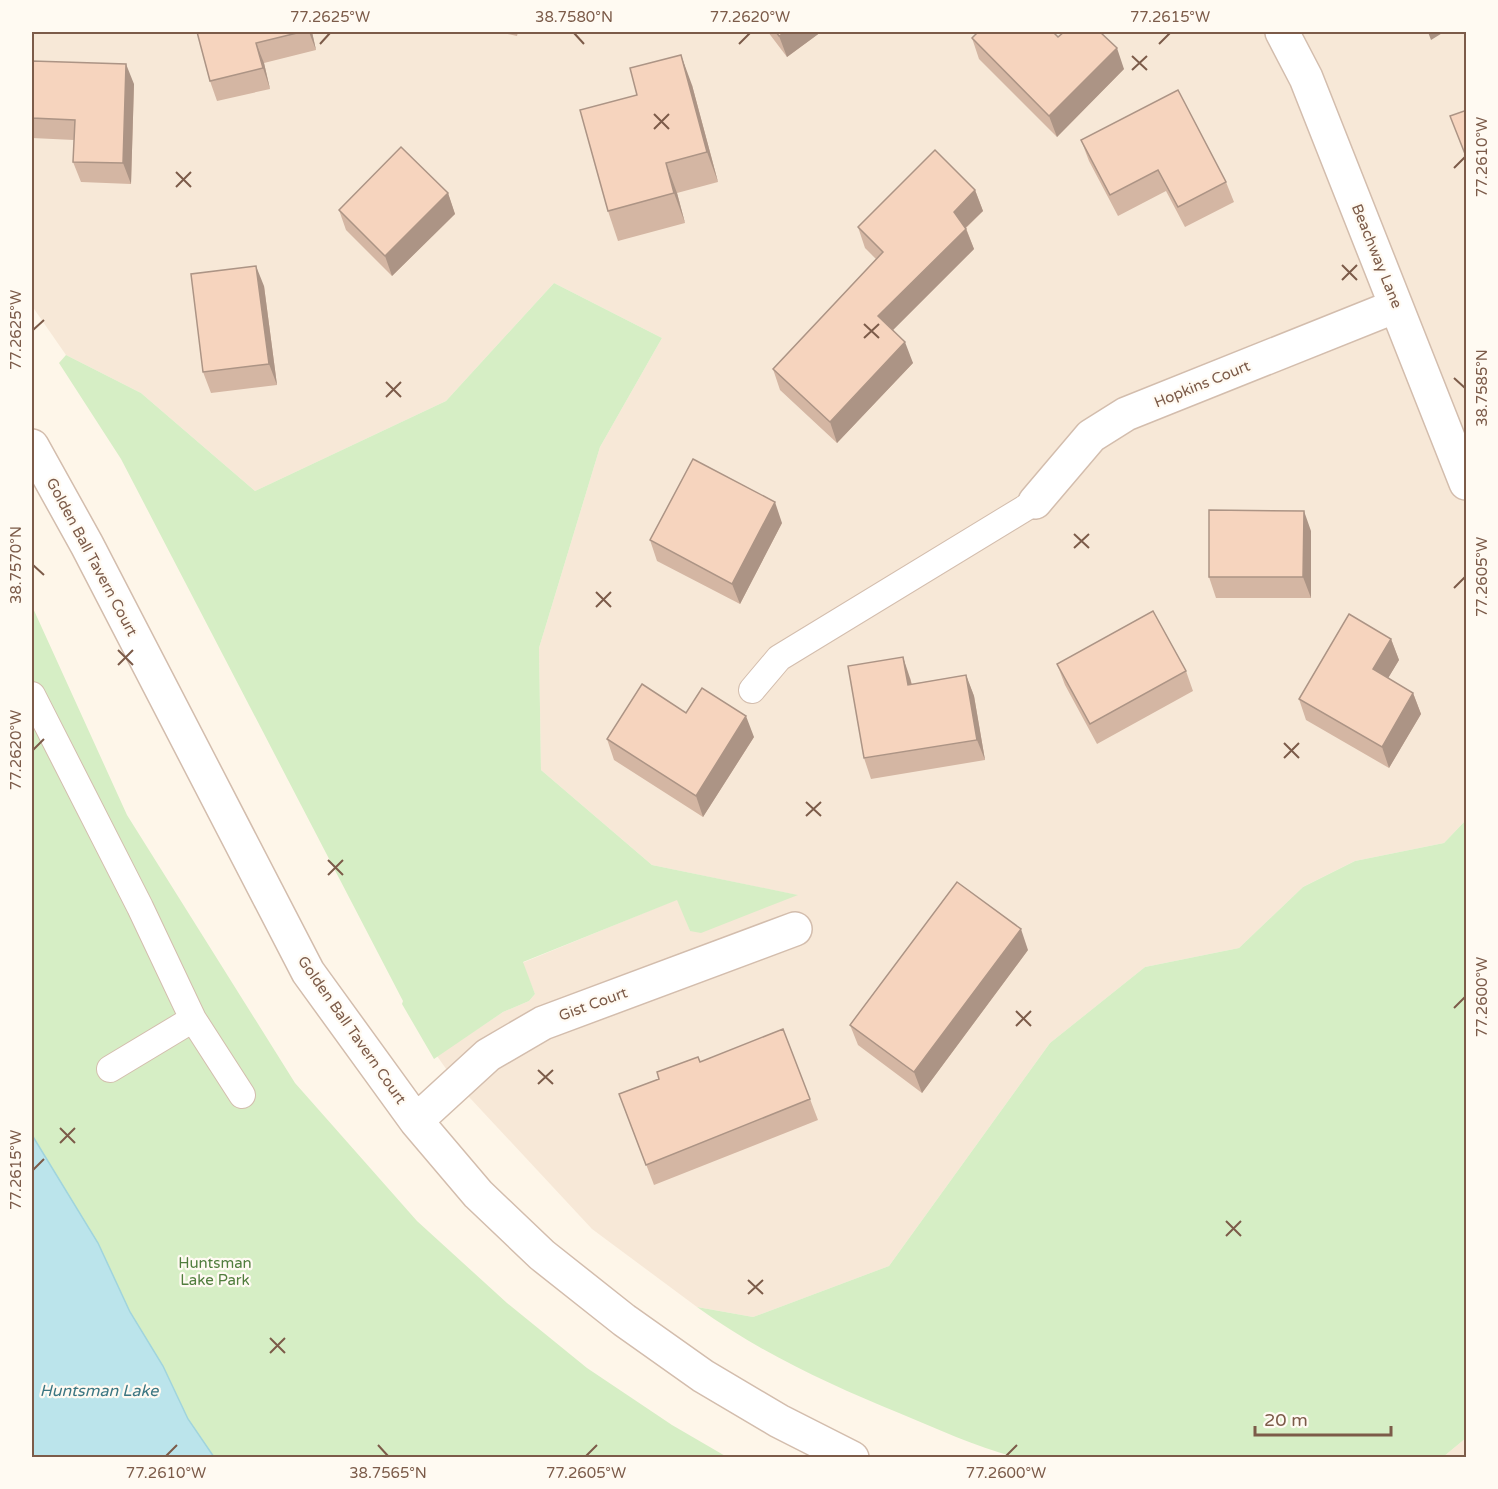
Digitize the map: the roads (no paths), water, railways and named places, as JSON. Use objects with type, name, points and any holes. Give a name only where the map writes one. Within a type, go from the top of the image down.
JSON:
[{"type":"street","name":"Beachway Lane","points":[[1282,32],[1306,78],[1467,483]]},
{"type":"street","name":"Hopkins Court","points":[[1035,502],[1091,436],[1126,414],[1396,306]]},
{"type":"street","name":"Golden Ball Tavern Court","points":[[32,446],[40,482],[93,556],[308,972],[416,1121],[494,1209],[542,1255],[624,1320],[703,1376],[779,1421],[852,1458]]},
{"type":"street","name":"Gist Court","points":[[416,1121],[488,1055],[543,1023],[795,929]]},
{"type":"lane","points":[[752,690],[779,658],[1035,502]]},
{"type":"lane","points":[[32,695],[140,908],[193,1019],[242,1095]]},
{"type":"lane","points":[[110,1069],[193,1019]]},
{"type":"water","name":"Huntsman Lake","points":[[32,1135],[98,1243],[130,1312],[163,1366],[188,1419],[214,1457],[32,1457]]},
{"type":"park label","name":"Huntsman Lake Park","points":[[215,1272]]}]
